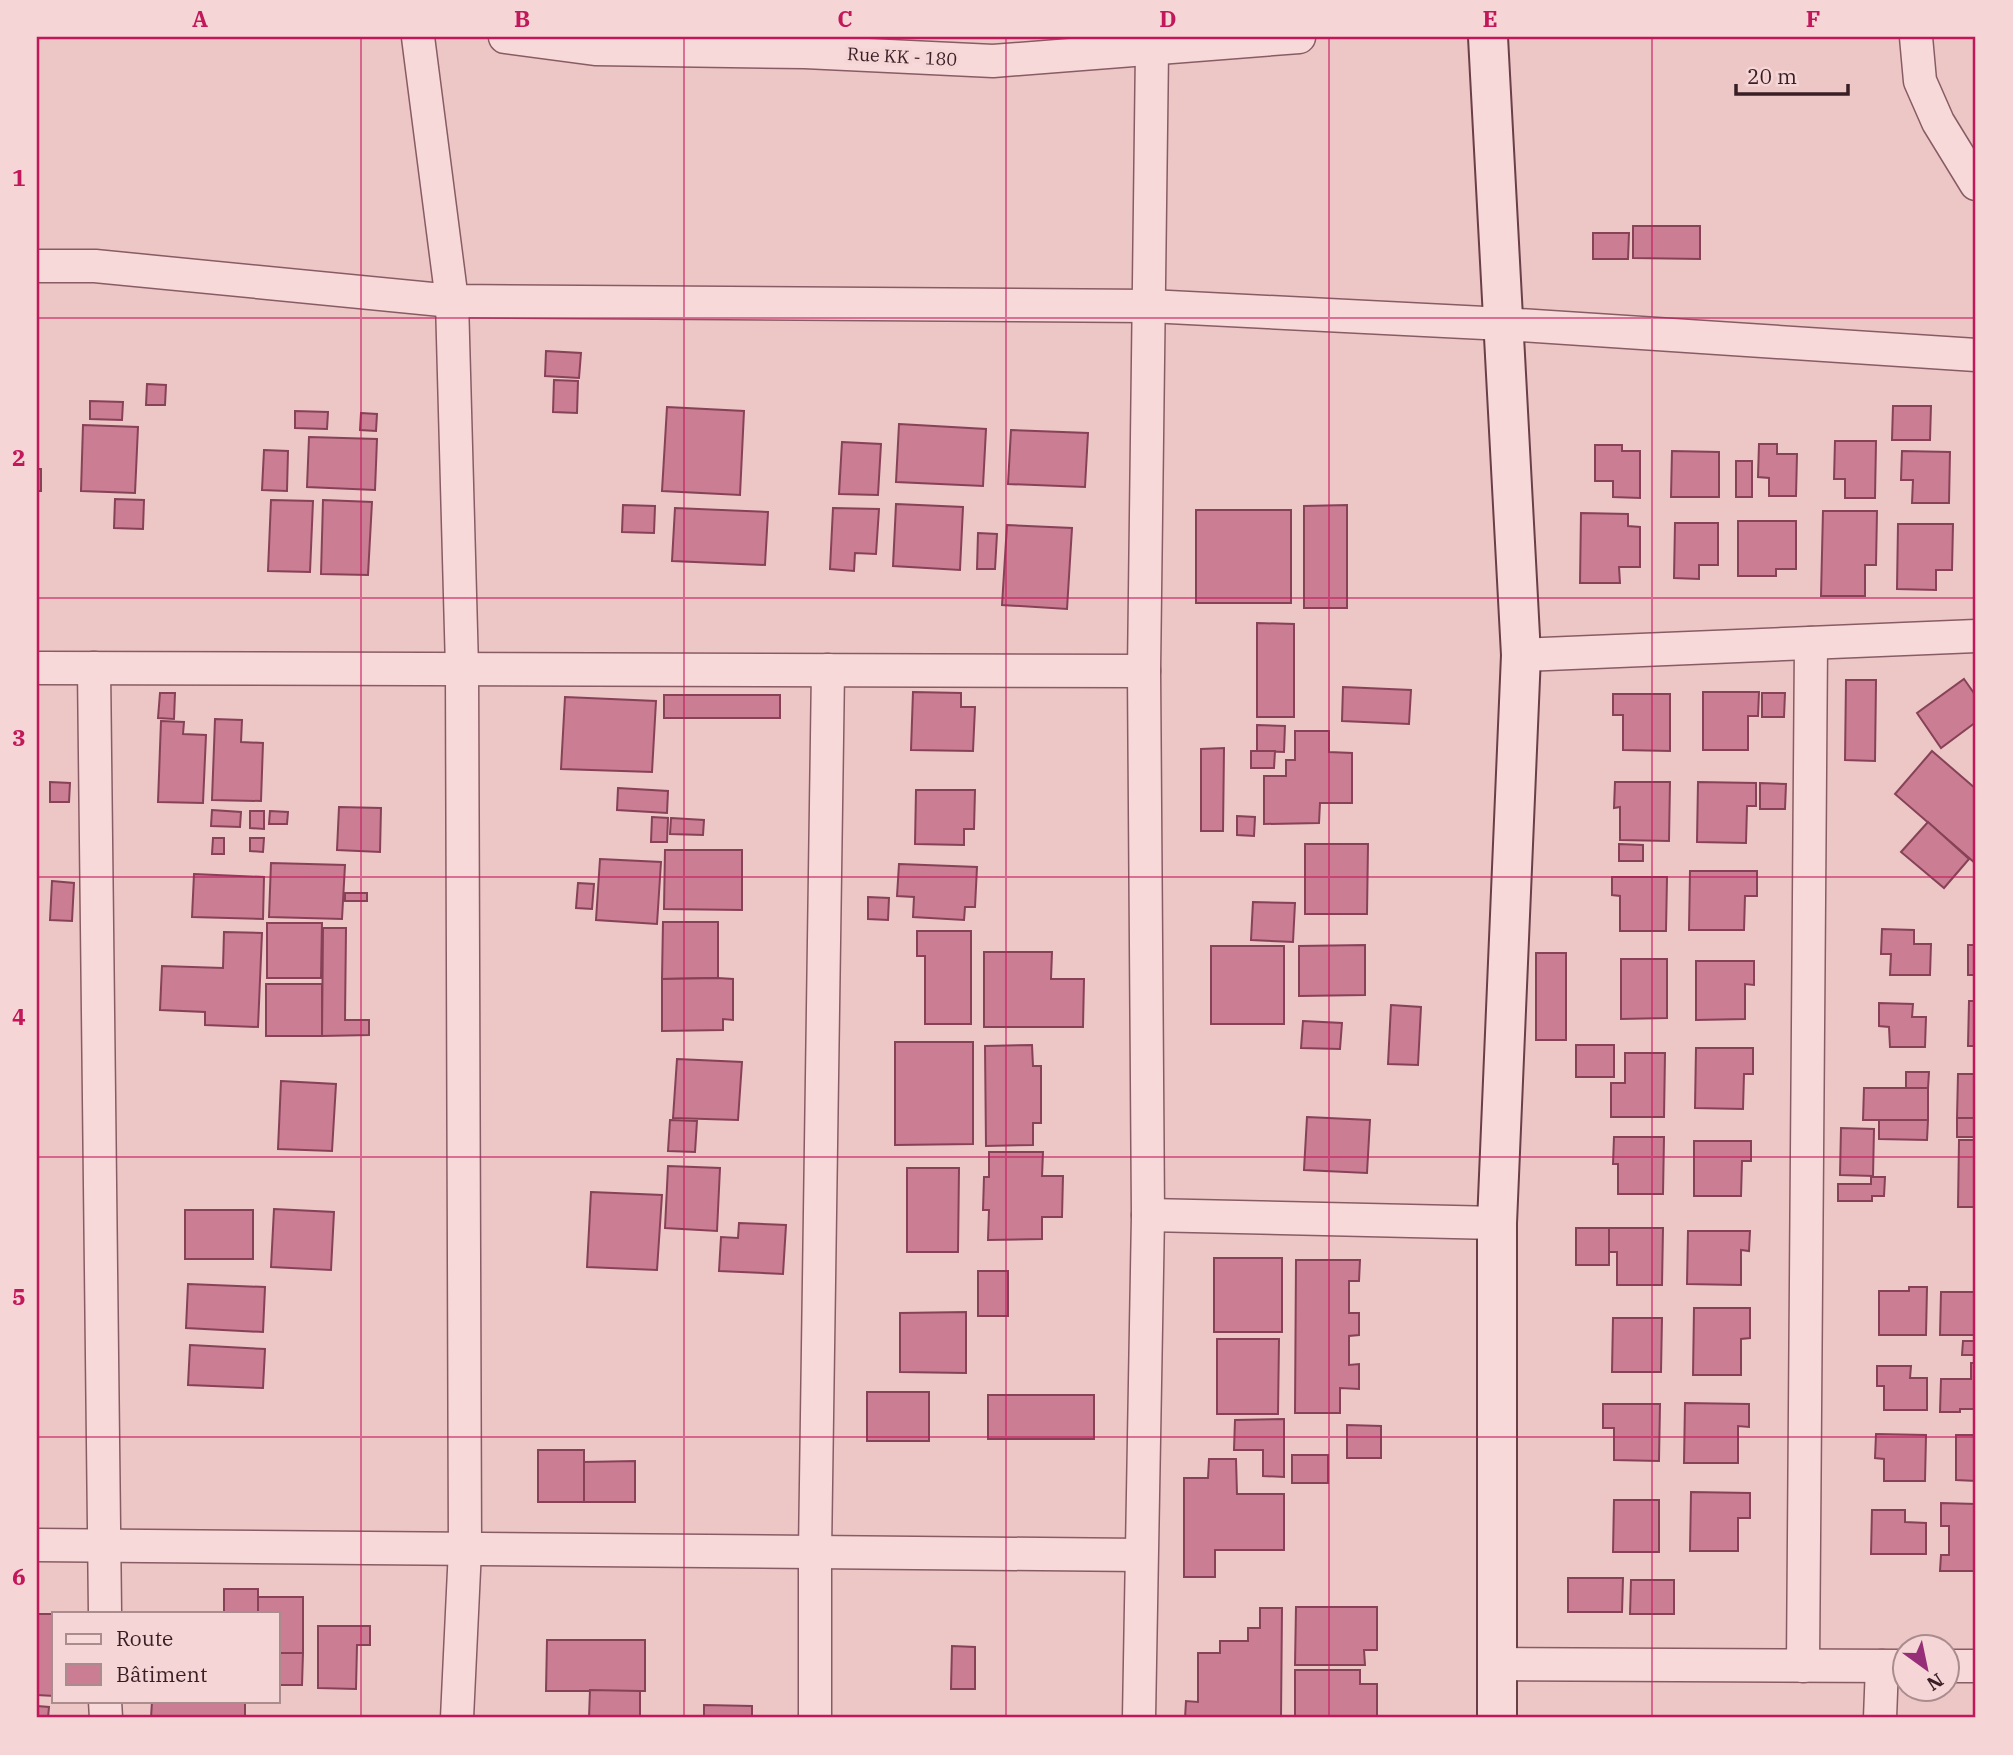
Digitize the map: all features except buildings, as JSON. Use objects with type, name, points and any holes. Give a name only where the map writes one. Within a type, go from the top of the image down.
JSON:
[{"type":"street","points":[[418,37],[452,301],[462,668],[465,1549],[457,1718]]},
{"type":"street","name":"Rue KK - 180","points":[[505,37],[805,52],[1152,50],[1299,37]]},
{"type":"street","points":[[1488,37],[1521,655],[1497,1223],[1497,1718]]},
{"type":"street","points":[[1916,37],[1920,81],[1924,91],[1938,122],[1976,184]]},
{"type":"street","points":[[1139,1718],[1148,1215],[1144,671],[1152,50]]},
{"type":"street","points":[[37,266],[95,266],[452,301],[1149,306],[1504,324],[1976,355]]},
{"type":"street","points":[[1521,655],[1976,636]]},
{"type":"street","points":[[1803,1665],[1811,643]]},
{"type":"street","points":[[37,667],[1144,671]]},
{"type":"street","points":[[94,668],[104,1612]]},
{"type":"street","points":[[816,1718],[815,1552],[828,670]]},
{"type":"street","points":[[1148,1215],[1497,1223]]},
{"type":"street","points":[[37,1545],[1141,1555]]},
{"type":"street","points":[[1497,1664],[1890,1666]]},
{"type":"street","points":[[1880,1718],[1890,1678]]}]
